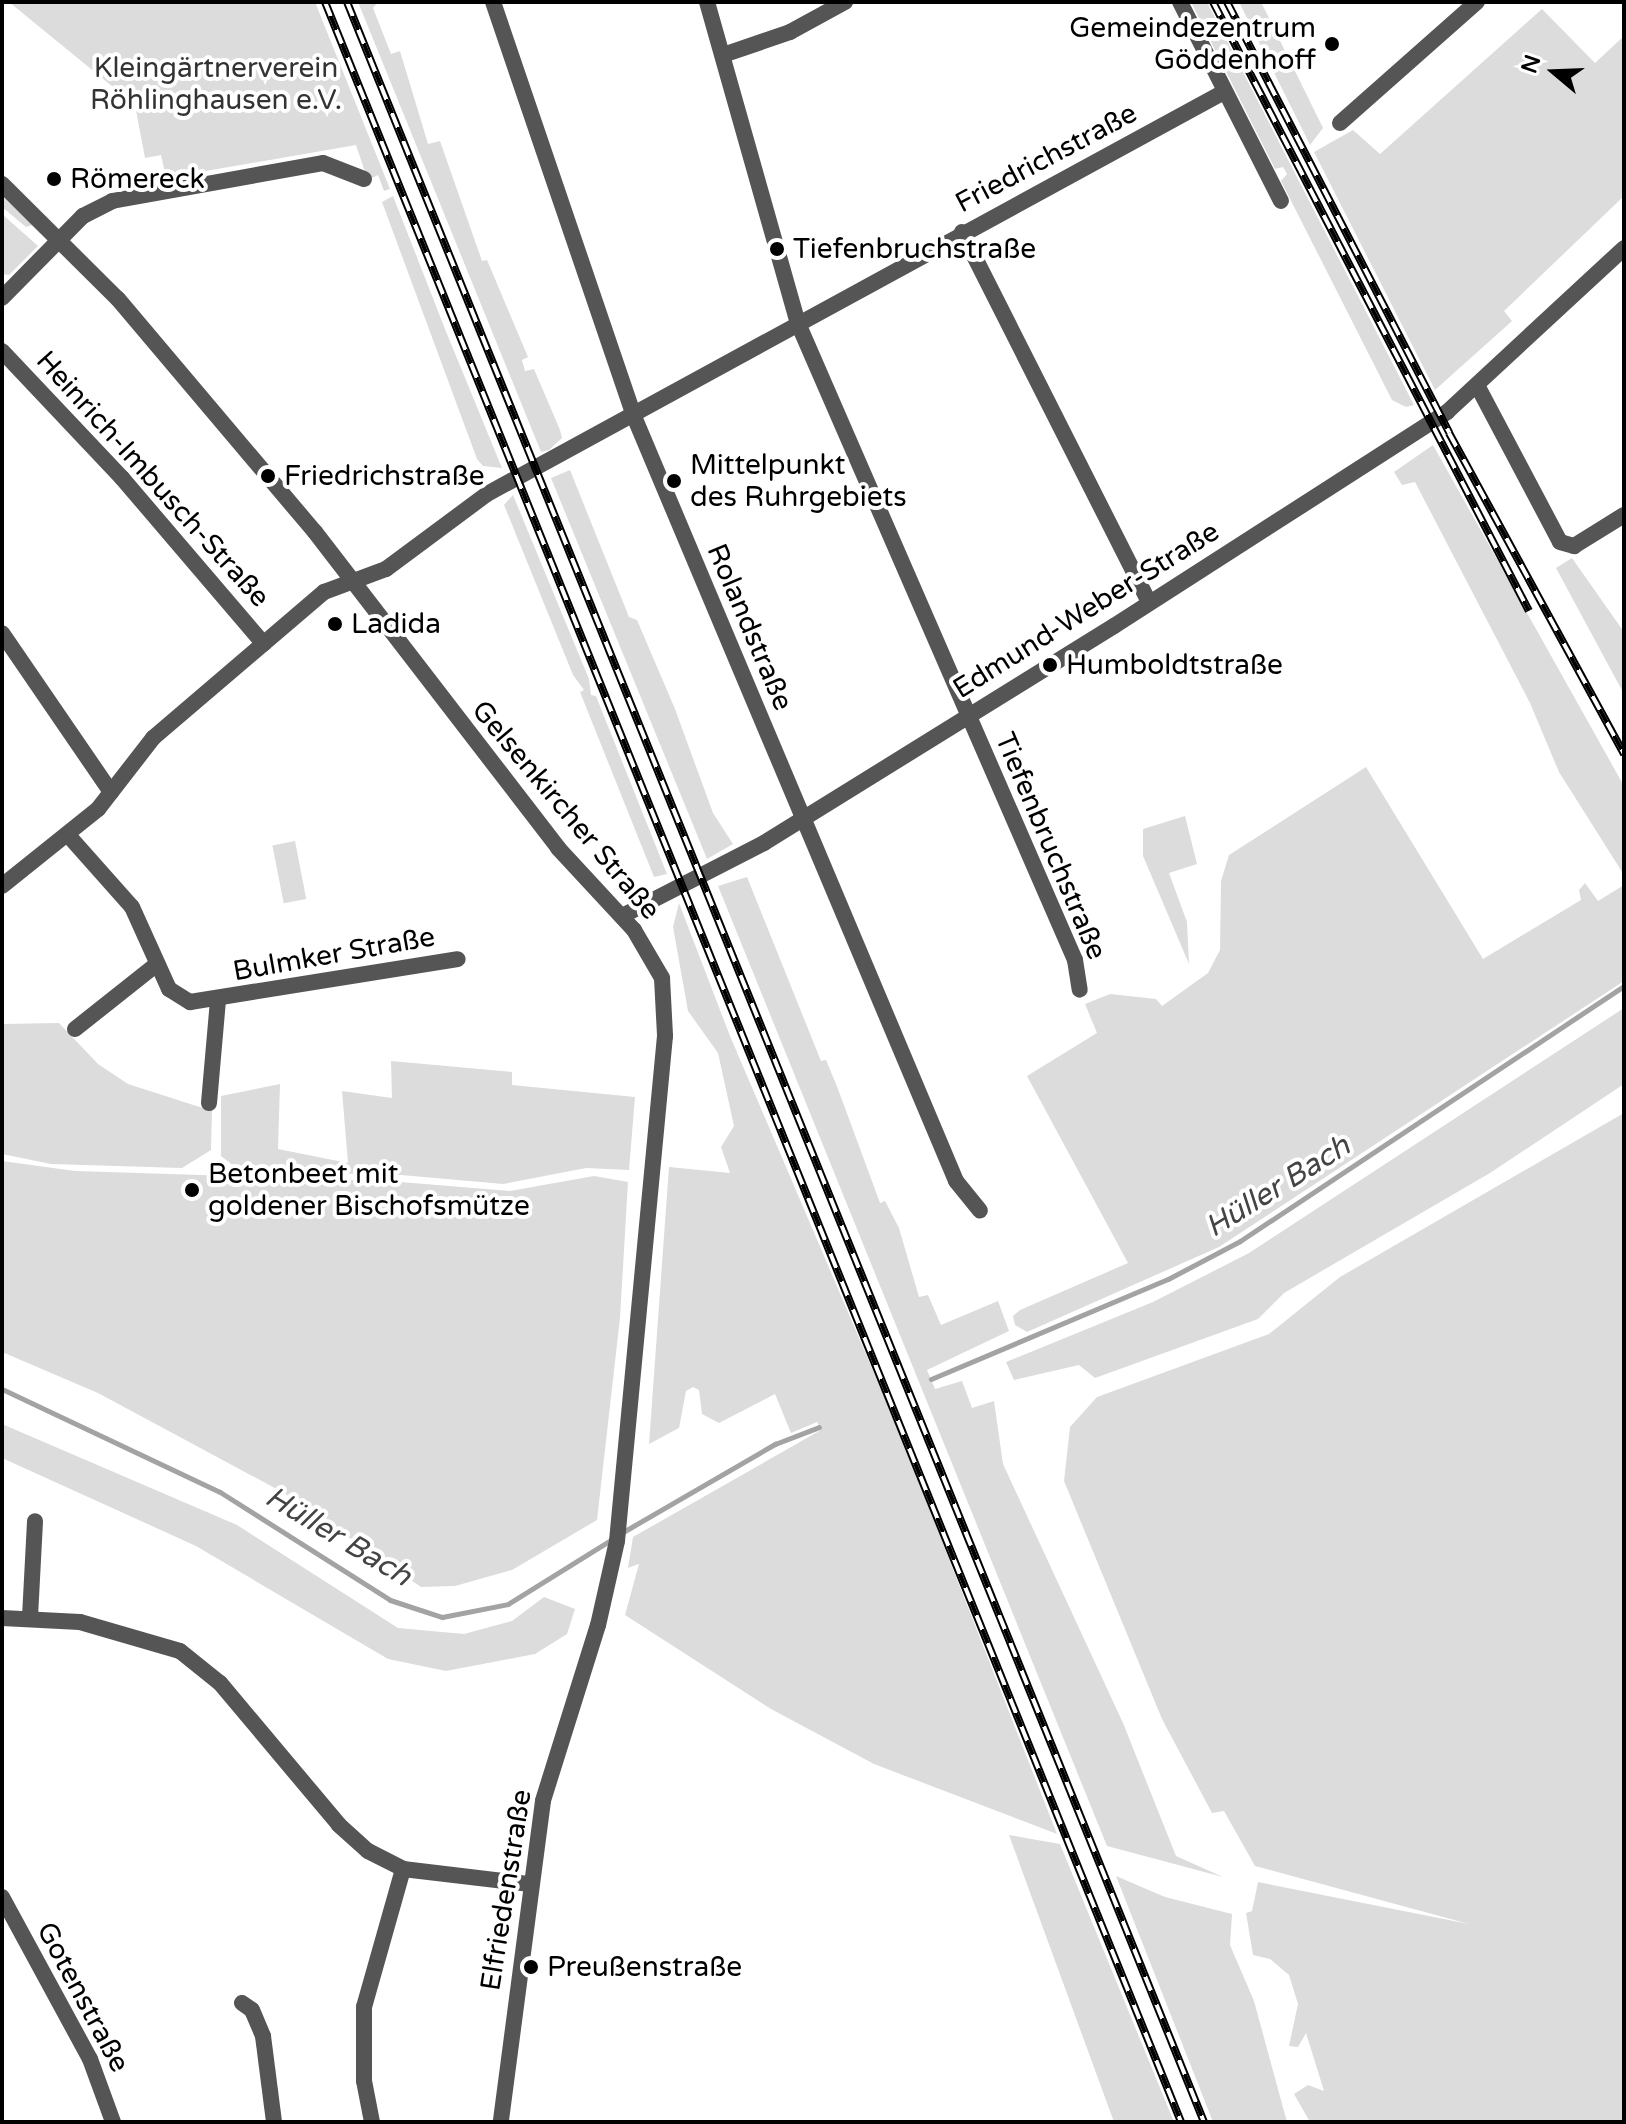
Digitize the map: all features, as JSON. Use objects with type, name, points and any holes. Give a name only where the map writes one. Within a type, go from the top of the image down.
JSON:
[{"type":"street","name":"Rolandstraße","points":[[493,2],[633,414],[956,1181],[980,1211]]},
{"type":"street","name":"Tiefenbruchstraße","points":[[707,2],[797,321],[1075,960],[1080,990]]},
{"type":"street","points":[[723,55],[790,32],[845,2]]},
{"type":"street","points":[[1180,2],[1281,201]]},
{"type":"street","points":[[1340,123],[1477,2]]},
{"type":"street","name":"Friedrichstraße","points":[[353,579],[386,569],[487,494],[797,321],[1224,92]]},
{"type":"street","points":[[5,289],[62,241],[83,216],[112,201],[323,163],[364,179]]},
{"type":"street","name":"Gelsenkircher Straße","points":[[2,184],[118,299],[353,579],[558,848],[622,916],[655,962],[666,1011],[623,1497],[610,1577],[598,1625]]},
{"type":"street","points":[[962,232],[1149,602]]},
{"type":"street","name":"Edmund-Weber-Straße","points":[[622,916],[725,865],[803,818],[1149,602],[1478,387],[1624,248]]},
{"type":"street","name":"Heinrich-Imbusch-Straße","points":[[2,351],[122,478],[264,644]]},
{"type":"street","points":[[1478,387],[1560,542],[1574,546],[1624,515]]},
{"type":"street","name":"Heinrich-Imbusch-Straße","points":[[2,886],[68,835],[111,792],[153,738],[324,592],[353,579]]},
{"type":"street","points":[[2,633],[111,792]]},
{"type":"street","name":"Bulmker Straße","points":[[68,835],[132,907],[157,964],[180,998],[218,1001],[458,959]]},
{"type":"street","points":[[75,1029],[157,964]]},
{"type":"street","name":"Bulmker Straße","points":[[209,1103],[218,1001]]},
{"type":"street","points":[[30,1617],[35,1521]]},
{"type":"street","points":[[2,1618],[30,1617],[132,1634],[195,1660],[220,1683],[339,1825],[368,1851],[403,1869],[528,1884]]},
{"type":"street","name":"Elfriedenstraße","points":[[501,2122],[528,1884],[543,1801],[598,1625]]},
{"type":"street","points":[[372,2122],[364,2081],[364,2007],[403,1869]]},
{"type":"street","name":"Gotenstraße","points":[[2,1897],[90,2059],[113,2122]]},
{"type":"street","points":[[242,2003],[252,2010],[263,2036],[274,2122]]},
{"type":"green space","name":"Kleingärtnerverein Röhlinghausen e.V.","points":[[9,2],[315,2],[390,189],[384,191],[378,175],[372,178],[365,172],[356,145],[166,178],[161,155],[145,158],[135,105]]},
{"type":"green space","points":[[358,2],[378,2],[373,8],[391,54],[400,51],[428,144],[440,141],[482,261],[487,260],[528,357],[522,360],[525,371],[534,369],[560,430],[562,438],[549,450],[541,452]]},
{"type":"green space","points":[[1191,2],[1207,2],[1414,405],[1406,407],[1392,400],[1281,181],[1287,174],[1283,167],[1275,169]]},
{"type":"green space","points":[[1239,2],[1261,2],[1323,128],[1310,145]]},
{"type":"green space","points":[[1542,9],[1595,63],[1624,36],[1624,196],[1504,311],[1512,321],[1435,390],[1314,152],[1353,130],[1380,154]]},
{"type":"green space","points":[[2,196],[33,225],[26,227],[2,207]]},
{"type":"green space","points":[[393,196],[502,468],[483,466],[477,459],[382,202]]},
{"type":"green space","points":[[2,214],[38,246],[9,275],[2,274]]},
{"type":"green space","points":[[1433,445],[1624,786],[1624,875],[1559,772],[1530,703],[1415,482],[1402,485],[1394,472]]},
{"type":"green space","points":[[570,470],[629,617],[637,620],[675,709],[713,813],[733,844],[707,859],[551,478]]},
{"type":"green space","points":[[513,495],[589,679],[591,695],[596,696],[667,874],[654,877],[580,692],[584,690],[573,675],[504,505]]},
{"type":"green space","points":[[1572,558],[1624,632],[1624,694],[1556,568]]},
{"type":"green space","points":[[1366,767],[1483,959],[1581,900],[1579,890],[1585,883],[1598,901],[1624,885],[1624,981],[1219,1247],[1027,1332],[1015,1325],[1013,1316],[1020,1310],[1128,1263],[1027,1076],[1097,1033],[1085,1004],[1110,994],[1156,999],[1162,1006],[1208,973],[1220,950],[1221,881],[1229,855]]},
{"type":"green space","points":[[1185,816],[1197,864],[1169,873],[1187,922],[1189,964],[1143,856],[1143,829]]},
{"type":"green space","points":[[295,841],[306,899],[284,903],[272,845]]},
{"type":"green space","points":[[747,877],[821,1061],[826,1060],[838,1089],[880,1203],[885,1201],[899,1228],[919,1297],[928,1295],[941,1325],[998,1301],[1009,1331],[927,1370],[935,1389],[962,1381],[972,1408],[994,1401],[1003,1464],[1123,1723],[1176,1856],[1223,1877],[1107,1846],[718,886]]},
{"type":"green space","points":[[679,903],[730,1036],[898,1429],[1057,1834],[874,1764],[771,1709],[625,1615],[639,1564],[628,1568],[633,1537],[821,1430],[817,1422],[791,1433],[775,1394],[719,1423],[702,1414],[699,1390],[693,1387],[686,1391],[679,1428],[649,1444],[669,1167],[730,1173],[721,1147],[734,1126],[718,1053],[688,1011],[673,927]]},
{"type":"green space","points":[[1624,1008],[1624,1084],[1490,1173],[1284,1293],[1258,1319],[1095,1378],[1079,1365],[1014,1380],[1006,1362],[1153,1302],[1249,1253]]},
{"type":"green space","points":[[59,1023],[98,1064],[128,1084],[212,1111],[211,1150],[182,1168],[51,1164],[2,1154],[2,1024]]},
{"type":"green space","points":[[391,1061],[512,1072],[512,1085],[635,1097],[629,1170],[586,1168],[503,1184],[390,1174],[261,1173],[235,1167],[221,1156],[221,1096],[280,1084],[278,1149],[348,1163],[342,1091],[392,1098]]},
{"type":"green space","points":[[1624,1113],[1624,2122],[1310,2122],[1294,2094],[1308,2085],[1324,2091],[1306,2033],[1298,2047],[1289,2046],[1298,2004],[1289,1975],[1270,1959],[1253,1955],[1246,1913],[1252,1911],[1258,1882],[1469,1924],[1255,1866],[1224,1811],[1212,1813],[1162,1719],[1064,1481],[1070,1427],[1097,1397],[1269,1334],[1340,1277]]},
{"type":"green space","points":[[2,1161],[75,1171],[388,1181],[510,1191],[594,1176],[628,1182],[620,1318],[597,1520],[512,1570],[455,1586],[421,1587],[284,1493],[98,1393],[2,1352]]},
{"type":"green space","points":[[2,1424],[237,1525],[398,1628],[464,1634],[512,1621],[544,1597],[575,1609],[567,1634],[535,1654],[446,1671],[388,1659],[196,1546],[2,1458]]},
{"type":"green space","points":[[1009,1835],[1060,1844],[1174,2122],[1114,2122]]},
{"type":"green space","points":[[1116,1876],[1165,1897],[1232,1914],[1230,1945],[1254,2001],[1287,2122],[1213,2122]]},
{"type":"waterway","name":"Hüller Bach","points":[[931,1379],[1168,1279],[1240,1241],[1624,986]]},
{"type":"waterway","name":"Hüller Bach","points":[[2,1389],[220,1492],[390,1600],[442,1617],[508,1604],[614,1538]]},
{"type":"waterway","name":"Hüller Bach","points":[[623,1532],[775,1444],[819,1427]]},
{"type":"railway","points":[[325,2],[1181,2122]]},
{"type":"railway","points":[[347,2],[1204,2122]]},
{"type":"railway","points":[[1213,2],[1529,611]]},
{"type":"railway","points":[[1227,2],[1449,433],[1624,754]]},
{"type":"place","name":"Gemeindezentrum Göddenhoff","points":[[1332,44]]},
{"type":"place","name":"Römereck","points":[[54,179]]},
{"type":"place","name":"Tiefenbruchstraße","points":[[777,249]]},
{"type":"place","name":"Friedrichstraße","points":[[268,476]]},
{"type":"place","name":"Mittelpunkt des Ruhrgebiets","points":[[674,481]]},
{"type":"place","name":"Ladida","points":[[335,624]]},
{"type":"place","name":"Humboldtstraße","points":[[1050,665]]},
{"type":"place","name":"Betonbeet mit goldener Bischofsmütze","points":[[192,1190]]},
{"type":"place","name":"Preußenstraße","points":[[531,1967]]}]
